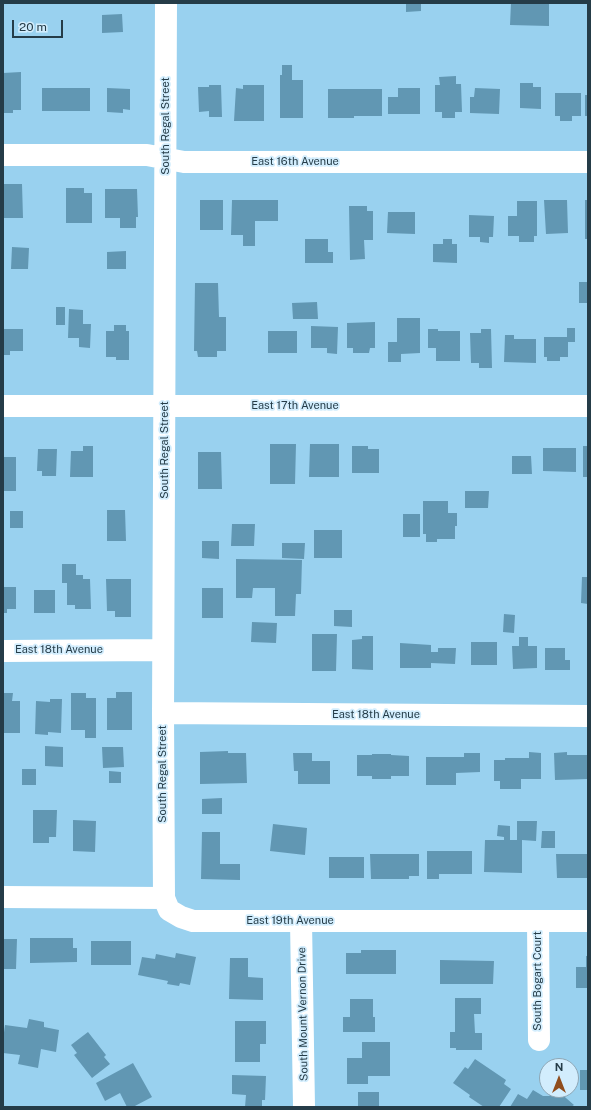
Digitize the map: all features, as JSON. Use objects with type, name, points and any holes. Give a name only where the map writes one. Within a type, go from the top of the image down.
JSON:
[{"type":"street","name":"South Regal Street","points":[[164,898],[163,650],[166,3]]},
{"type":"street","name":"East 16th Avenue","points":[[3,155],[147,155],[184,162],[588,162]]},
{"type":"street","name":"East 17th Avenue","points":[[3,406],[588,406]]},
{"type":"street","name":"East 18th Avenue","points":[[3,650],[163,650]]},
{"type":"street","name":"East 18th Avenue","points":[[163,714],[588,716]]},
{"type":"street","points":[[3,897],[164,898]]},
{"type":"street","name":"East 19th Avenue","points":[[164,898],[169,910],[181,918],[193,921],[588,921]]},
{"type":"street","name":"South Mount Vernon Drive","points":[[301,922],[304,1107]]},
{"type":"street","name":"South Bogart Court","points":[[538,922],[538,1040]]},
{"type":"building","points":[[406,3],[421,3],[421,11],[406,12]]},
{"type":"building","points":[[511,3],[549,3],[549,26],[510,25]]},
{"type":"building","points":[[122,14],[123,32],[102,33],[102,15]]},
{"type":"building","points":[[282,65],[292,65],[292,80],[303,80],[303,118],[280,118],[280,75],[282,75]]},
{"type":"building","points":[[21,72],[21,110],[13,110],[13,113],[3,113],[3,73]]},
{"type":"building","points":[[456,76],[456,84],[461,84],[462,112],[455,112],[455,118],[442,118],[442,112],[435,112],[435,85],[440,85],[439,77]]},
{"type":"building","points":[[520,83],[533,83],[533,87],[541,87],[541,109],[520,108]]},
{"type":"building","points":[[209,85],[221,85],[222,117],[209,117],[209,111],[199,112],[198,87],[209,87]]},
{"type":"building","points":[[243,85],[264,85],[264,121],[234,121],[236,88],[243,89]]},
{"type":"building","points":[[42,88],[90,88],[90,111],[42,111]]},
{"type":"building","points":[[107,88],[130,89],[130,110],[123,109],[123,113],[107,112]]},
{"type":"building","points":[[398,88],[420,88],[420,114],[388,114],[388,97],[398,97]]},
{"type":"building","points":[[475,88],[500,89],[499,114],[470,113],[470,97],[474,97]]},
{"type":"building","points":[[328,89],[382,89],[382,116],[328,118]]},
{"type":"building","points":[[555,93],[581,93],[581,116],[572,116],[572,121],[560,121],[560,116],[555,116]]},
{"type":"building","points":[[585,95],[588,95],[588,116],[585,116]]},
{"type":"building","points":[[3,184],[22,184],[23,218],[3,218]]},
{"type":"building","points":[[66,188],[84,188],[84,193],[92,193],[92,223],[66,223]]},
{"type":"building","points":[[105,189],[137,189],[138,217],[136,217],[136,228],[120,228],[120,218],[105,218]]},
{"type":"building","points":[[200,200],[223,200],[223,230],[200,230]]},
{"type":"building","points":[[232,200],[278,200],[278,221],[255,221],[255,246],[243,246],[243,235],[231,235]]},
{"type":"building","points":[[544,200],[567,200],[568,233],[546,234]]},
{"type":"building","points":[[585,200],[588,200],[588,239],[585,239]]},
{"type":"building","points":[[517,201],[537,201],[537,236],[534,236],[534,242],[519,242],[519,236],[508,236],[508,216],[517,216]]},
{"type":"building","points":[[349,206],[367,206],[367,211],[373,211],[373,240],[364,240],[365,259],[350,260]]},
{"type":"building","points":[[388,212],[415,212],[415,234],[387,233]]},
{"type":"building","points":[[469,215],[494,216],[493,237],[489,237],[489,243],[480,242],[480,237],[469,237]]},
{"type":"building","points":[[305,239],[328,239],[328,252],[333,252],[333,263],[305,263]]},
{"type":"building","points":[[443,239],[452,239],[452,244],[457,244],[457,263],[433,262],[433,244],[443,244]]},
{"type":"building","points":[[12,247],[29,248],[28,269],[11,269]]},
{"type":"building","points":[[126,251],[126,269],[107,269],[107,252]]},
{"type":"building","points":[[579,282],[588,282],[588,303],[579,303]]},
{"type":"building","points":[[195,283],[218,283],[219,317],[226,317],[226,351],[217,351],[217,357],[198,357],[197,351],[194,351]]},
{"type":"building","points":[[317,302],[318,319],[293,319],[292,303]]},
{"type":"building","points":[[56,307],[65,307],[65,325],[56,325]]},
{"type":"building","points":[[69,309],[83,310],[83,324],[91,324],[90,348],[79,347],[79,338],[68,338]]},
{"type":"building","points":[[397,318],[420,318],[420,353],[401,354],[401,362],[388,362],[388,342],[397,342]]},
{"type":"building","points":[[375,322],[375,348],[370,348],[369,353],[353,353],[353,348],[347,348],[347,323]]},
{"type":"building","points":[[114,325],[126,325],[126,331],[129,331],[129,360],[116,360],[116,357],[106,357],[106,331],[114,331]]},
{"type":"building","points":[[311,326],[338,327],[337,354],[327,353],[327,348],[311,348]]},
{"type":"building","points":[[567,328],[575,328],[575,342],[568,342],[568,357],[560,357],[560,361],[547,361],[547,357],[544,357],[544,337],[567,337]]},
{"type":"building","points":[[3,329],[23,329],[23,351],[10,351],[10,355],[3,355]]},
{"type":"building","points":[[428,329],[438,329],[438,331],[460,331],[460,361],[436,361],[436,348],[428,348]]},
{"type":"building","points":[[481,329],[491,329],[492,368],[479,368],[479,363],[471,363],[470,333],[481,333]]},
{"type":"building","points":[[268,331],[297,331],[297,353],[268,353]]},
{"type":"building","points":[[505,335],[514,335],[514,339],[536,339],[536,363],[504,362]]},
{"type":"building","points":[[270,444],[296,444],[295,484],[270,484]]},
{"type":"building","points":[[310,444],[339,444],[339,477],[309,477]]},
{"type":"building","points":[[83,446],[93,446],[93,477],[70,477],[71,451],[83,451]]},
{"type":"building","points":[[352,446],[368,446],[368,449],[379,449],[379,473],[352,473]]},
{"type":"building","points":[[583,446],[588,446],[588,477],[583,477]]},
{"type":"building","points":[[543,448],[576,448],[576,472],[543,471]]},
{"type":"building","points":[[38,449],[57,449],[56,476],[42,476],[42,471],[37,471]]},
{"type":"building","points":[[198,452],[221,452],[222,489],[198,489]]},
{"type":"building","points":[[512,456],[531,456],[532,474],[512,474]]},
{"type":"building","points":[[3,457],[16,457],[16,491],[3,491]]},
{"type":"building","points":[[465,491],[489,491],[488,508],[465,508]]},
{"type":"building","points":[[423,501],[448,501],[448,513],[457,513],[455,539],[437,539],[437,542],[426,542],[426,534],[423,534]]},
{"type":"building","points":[[107,510],[125,510],[126,541],[107,541]]},
{"type":"building","points":[[10,511],[23,511],[23,528],[10,528]]},
{"type":"building","points":[[403,514],[420,514],[420,537],[403,537]]},
{"type":"building","points":[[232,524],[255,524],[254,546],[231,546]]},
{"type":"building","points":[[314,530],[342,530],[342,558],[314,558]]},
{"type":"building","points":[[202,541],[219,541],[219,559],[202,558]]},
{"type":"building","points":[[282,543],[305,543],[304,559],[282,558]]},
{"type":"building","points":[[236,559],[302,560],[301,594],[296,594],[295,616],[275,616],[275,588],[253,588],[252,598],[236,598]]},
{"type":"building","points":[[62,564],[76,564],[76,575],[83,575],[83,579],[90,579],[91,609],[75,609],[75,605],[67,605],[67,583],[62,583]]},
{"type":"building","points":[[582,577],[588,577],[588,604],[581,603]]},
{"type":"building","points":[[106,579],[131,579],[131,617],[115,617],[115,611],[107,611]]},
{"type":"building","points":[[3,587],[16,587],[16,609],[7,609],[7,613],[3,613]]},
{"type":"building","points":[[202,588],[223,588],[223,618],[202,618]]},
{"type":"building","points":[[34,590],[55,590],[55,613],[34,613]]},
{"type":"building","points":[[334,610],[352,610],[352,627],[334,626]]},
{"type":"building","points":[[504,614],[515,615],[514,633],[503,632]]},
{"type":"building","points":[[252,622],[277,623],[276,643],[251,642]]},
{"type":"building","points":[[312,634],[337,634],[336,671],[312,671]]},
{"type":"building","points":[[362,636],[373,636],[373,670],[352,669],[352,640],[362,639]]},
{"type":"building","points":[[519,637],[528,637],[528,646],[537,646],[537,668],[513,669],[512,646],[519,646]]},
{"type":"building","points":[[471,642],[497,642],[497,665],[471,665]]},
{"type":"building","points":[[400,643],[431,645],[431,652],[438,652],[438,648],[456,648],[455,664],[431,663],[431,668],[400,668]]},
{"type":"building","points":[[545,648],[565,648],[565,660],[570,660],[570,670],[545,670]]},
{"type":"building","points":[[116,692],[132,692],[132,730],[107,730],[107,698],[116,698]]},
{"type":"building","points":[[3,693],[13,693],[12,701],[20,701],[20,733],[3,733]]},
{"type":"building","points":[[71,693],[86,693],[86,698],[96,698],[96,738],[85,738],[85,730],[71,730]]},
{"type":"building","points":[[50,699],[62,699],[61,733],[48,732],[48,735],[35,734],[36,701],[50,702]]},
{"type":"building","points":[[45,746],[63,747],[63,767],[45,766]]},
{"type":"building","points":[[102,747],[123,747],[124,767],[103,768]]},
{"type":"building","points":[[228,751],[228,753],[246,753],[247,783],[200,784],[200,752]]},
{"type":"building","points":[[529,752],[541,753],[541,779],[521,779],[521,789],[500,789],[500,781],[494,781],[494,760],[505,760],[505,758],[529,758]]},
{"type":"building","points":[[567,752],[567,755],[588,755],[588,779],[555,780],[554,753]]},
{"type":"building","points":[[293,753],[312,753],[312,761],[330,761],[330,784],[298,784],[298,771],[294,771]]},
{"type":"building","points":[[464,753],[480,753],[480,772],[456,773],[456,785],[426,785],[426,757],[464,757]]},
{"type":"building","points":[[372,754],[409,756],[409,776],[391,776],[391,779],[372,779],[372,776],[357,776],[357,755]]},
{"type":"building","points":[[22,769],[36,769],[36,785],[22,785]]},
{"type":"building","points":[[109,771],[121,772],[121,783],[109,783]]},
{"type":"building","points":[[222,798],[222,814],[202,814],[202,799]]},
{"type":"building","points":[[33,810],[57,810],[56,837],[49,837],[49,843],[33,843]]},
{"type":"building","points":[[73,820],[96,821],[95,852],[73,851]]},
{"type":"building","points":[[517,821],[537,821],[536,841],[522,840],[522,873],[484,872],[485,840],[504,840],[504,837],[497,836],[498,825],[510,826],[510,840],[517,840]]},
{"type":"building","points":[[273,824],[307,828],[305,855],[270,851]]},
{"type":"building","points":[[542,831],[555,831],[555,848],[541,848]]},
{"type":"building","points":[[202,832],[220,832],[220,864],[240,864],[240,880],[201,879]]},
{"type":"building","points":[[427,851],[472,851],[472,874],[439,874],[439,879],[427,879]]},
{"type":"building","points":[[370,854],[419,854],[419,876],[409,876],[409,879],[371,879]]},
{"type":"building","points":[[556,854],[588,854],[588,878],[557,878]]},
{"type":"building","points":[[329,857],[364,857],[364,878],[329,878]]},
{"type":"building","points":[[30,938],[73,938],[73,948],[77,948],[77,962],[30,963]]},
{"type":"building","points":[[3,939],[17,939],[16,969],[3,969]]},
{"type":"building","points":[[91,941],[131,941],[131,965],[91,965]]},
{"type":"building","points":[[361,950],[396,950],[396,974],[346,974],[346,953],[361,953]]},
{"type":"building","points":[[176,953],[196,957],[190,985],[180,983],[179,986],[167,984],[168,981],[138,975],[142,957],[155,959],[156,954],[175,958]]},
{"type":"building","points":[[586,956],[588,956],[588,988],[576,988],[576,967],[586,967]]},
{"type":"building","points":[[230,958],[248,958],[248,977],[263,978],[263,1000],[229,999]]},
{"type":"building","points":[[440,960],[494,961],[493,984],[440,984]]},
{"type":"building","points":[[455,998],[481,998],[481,1014],[474,1014],[475,1033],[482,1033],[482,1050],[456,1050],[456,1048],[450,1048],[450,1032],[455,1032]]},
{"type":"building","points":[[350,999],[373,999],[375,1032],[343,1032],[343,1017],[350,1017]]},
{"type":"building","points":[[29,1019],[44,1022],[44,1027],[59,1030],[56,1052],[41,1049],[38,1068],[18,1064],[20,1055],[3,1053],[5,1025],[27,1028]]},
{"type":"building","points":[[235,1021],[266,1021],[266,1044],[260,1044],[260,1062],[235,1062]]},
{"type":"building","points":[[88,1032],[106,1055],[104,1057],[110,1064],[92,1078],[74,1055],[77,1053],[71,1045]]},
{"type":"building","points":[[362,1042],[390,1042],[390,1076],[368,1076],[368,1084],[347,1084],[347,1058],[362,1058]]},
{"type":"building","points":[[475,1059],[506,1080],[504,1084],[511,1089],[499,1107],[484,1107],[469,1097],[470,1095],[453,1083],[465,1067],[468,1069]]},
{"type":"building","points":[[133,1063],[152,1097],[133,1107],[127,1107],[120,1093],[105,1101],[96,1083]]},
{"type":"building","points":[[580,1070],[588,1070],[588,1090],[580,1090]]},
{"type":"building","points":[[232,1075],[266,1076],[265,1100],[262,1100],[262,1107],[245,1107],[246,1095],[232,1094]]},
{"type":"building","points":[[533,1090],[539,1094],[539,1098],[566,1098],[574,1105],[571,1107],[510,1107],[518,1094],[527,1099]]},
{"type":"building","points":[[358,1092],[379,1092],[379,1107],[358,1107]]}]
